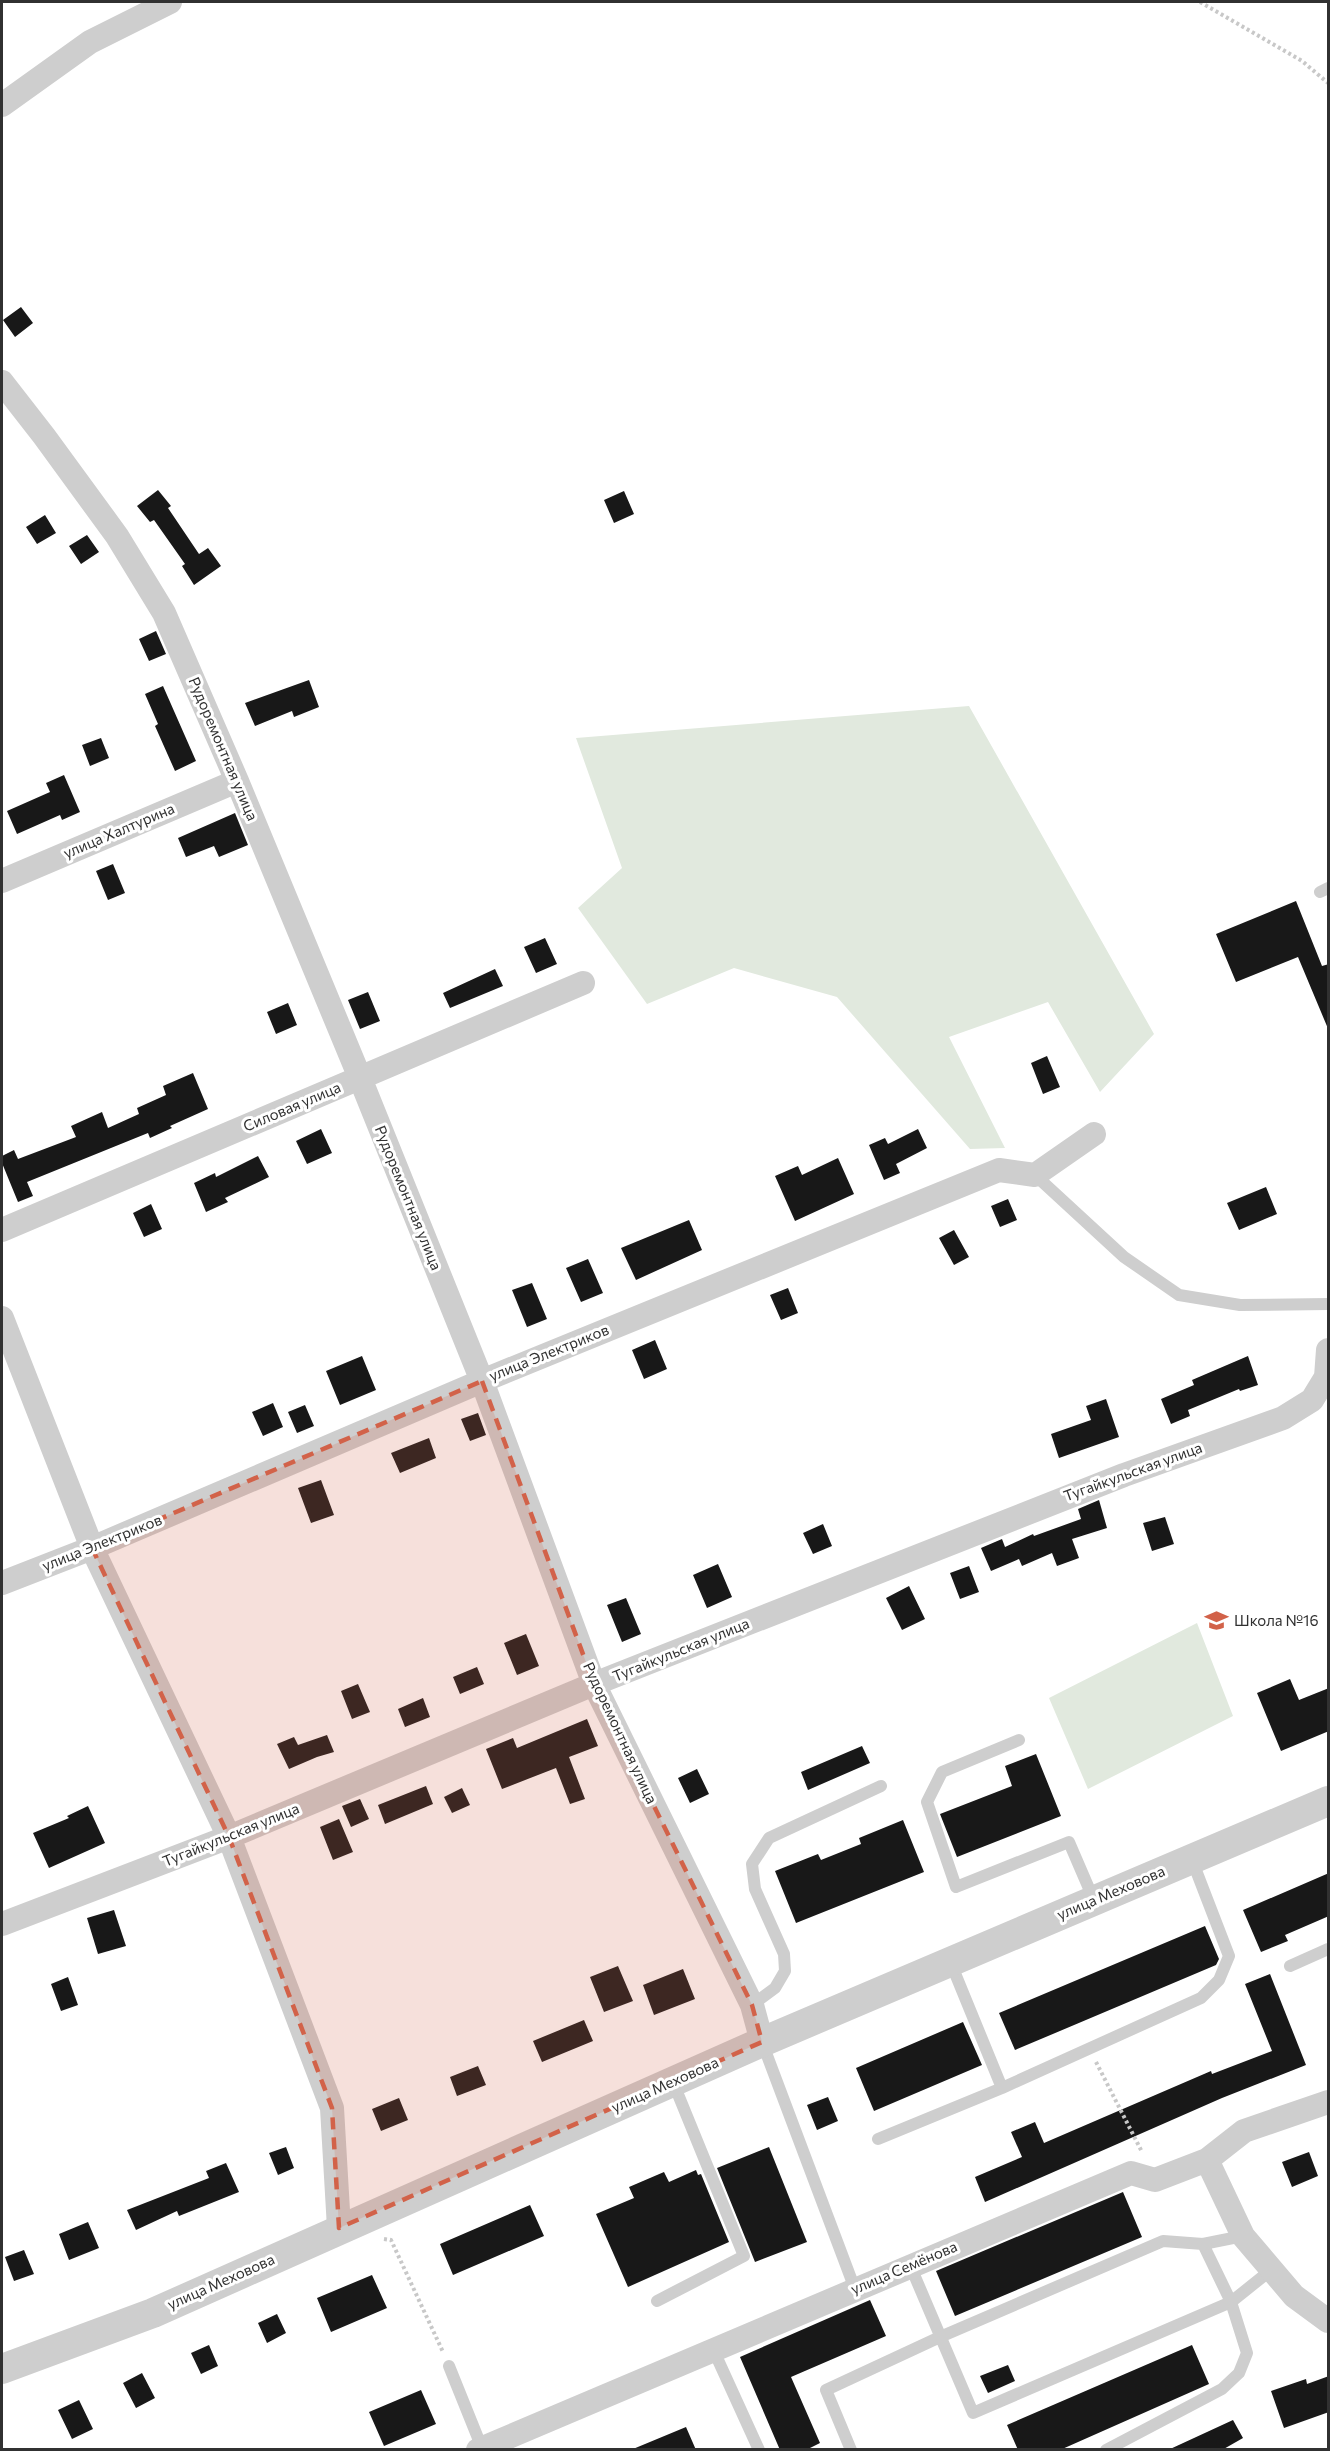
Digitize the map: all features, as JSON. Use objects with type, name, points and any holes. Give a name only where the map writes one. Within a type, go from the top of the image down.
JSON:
[{"type":"street","points":[[2,105],[90,42],[170,2]]},
{"type":"street","name":"Рудоремонтная улица","points":[[2,382],[117,536],[164,613],[237,781],[360,1078],[482,1381],[594,1684],[752,2005],[762,2042]]},
{"type":"street","name":"улица Халтурина","points":[[2,881],[237,781]]},
{"type":"street","name":"Силовая улица","points":[[2,1230],[582,983]]},
{"type":"street","points":[[1035,1175],[1094,1134]]},
{"type":"street","name":"улица Электриков","points":[[2,1583],[93,1548],[482,1381],[999,1170],[1035,1175]]},
{"type":"street","points":[[2,1318],[93,1548],[228,1837],[332,2108],[339,2229]]},
{"type":"street","name":"Тугайкульская улица","points":[[2,1924],[228,1837],[594,1684],[1124,1474],[1283,1418],[1312,1400],[1326,1377],[1329,1350]]},
{"type":"street","name":"улица Меховова","points":[[2,2369],[153,2313],[762,2042],[1329,1801]]},
{"type":"street","points":[[1155,2180],[1207,2160],[1244,2131],[1329,2102]]},
{"type":"street","points":[[1207,2160],[1243,2236],[1294,2296],[1329,2321]]},
{"type":"street","name":"улица Семёнова","points":[[480,2449],[1131,2173],[1155,2180]]},
{"type":"lane","points":[[1035,1175],[1124,1257],[1179,1294],[1240,1305],[1329,1304]]},
{"type":"lane","points":[[1020,1740],[942,1772],[927,1802],[956,1887],[1069,1842],[1094,1901]]},
{"type":"lane","points":[[752,2005],[775,1988],[785,1971],[784,1954],[755,1889],[752,1864],[769,1838],[881,1786]]},
{"type":"lane","points":[[878,2139],[1002,2088],[1201,1998],[1219,1980],[1229,1956],[1191,1859]]},
{"type":"lane","points":[[1290,1966],[1329,1949]]},
{"type":"lane","points":[[950,1961],[1002,2088]]},
{"type":"lane","points":[[762,2042],[855,2289]]},
{"type":"lane","points":[[657,2301],[744,2256],[673,2082]]},
{"type":"lane","points":[[851,2450],[826,2390],[940,2337],[1163,2241],[1203,2244],[1243,2236]]},
{"type":"lane","points":[[1107,2450],[1222,2389],[1239,2373],[1247,2353],[1231,2302],[1203,2244]]},
{"type":"lane","points":[[910,2265],[974,2413],[1231,2302],[1271,2270]]},
{"type":"lane","points":[[713,2349],[759,2450]]},
{"type":"lane","points":[[449,2366],[480,2449]]},
{"type":"path","points":[[1200,2],[1302,61],[1329,82]]},
{"type":"path","points":[[1089,2049],[1155,2180]]},
{"type":"path","points":[[381,2238],[391,2240],[449,2366]]},
{"type":"highlighted area","points":[[482,1381],[594,1684],[752,2005],[762,2042],[339,2228],[332,2108],[229,1837],[92,1548]]},
{"type":"shaded area","points":[[969,706],[1154,1034],[1100,1092],[1048,1002],[949,1037],[1005,1148],[970,1149],[837,997],[734,968],[647,1004],[578,908],[622,868],[576,738]]},
{"type":"shaded area","points":[[1197,1623],[1233,1716],[1088,1789],[1049,1698]]},
{"type":"building","points":[[21,307],[33,323],[15,337],[3,320]]},
{"type":"building","points":[[158,490],[171,506],[168,508],[199,554],[208,548],[221,566],[194,585],[182,566],[185,564],[154,520],[150,522],[137,506]]},
{"type":"building","points":[[624,491],[634,514],[614,523],[604,500]]},
{"type":"building","points":[[45,515],[56,533],[37,544],[26,527]]},
{"type":"building","points":[[87,535],[99,552],[81,564],[69,546]]},
{"type":"building","points":[[156,631],[166,654],[149,661],[139,639]]},
{"type":"building","points":[[309,680],[319,707],[294,717],[292,711],[255,726],[245,703]]},
{"type":"building","points":[[163,686],[196,761],[175,771],[155,726],[158,724],[145,694]]},
{"type":"building","points":[[101,738],[109,758],[90,766],[82,745]]},
{"type":"building","points":[[64,775],[80,812],[62,820],[60,815],[17,834],[7,811],[50,792],[46,783]]},
{"type":"building","points":[[235,813],[248,845],[219,857],[214,846],[186,857],[178,838]]},
{"type":"building","points":[[113,864],[125,893],[108,900],[96,871]]},
{"type":"building","points":[[1296,901],[1322,966],[1329,964],[1329,1031],[1298,957],[1236,982],[1216,934]]},
{"type":"building","points":[[545,938],[557,964],[536,973],[524,947]]},
{"type":"building","points":[[495,969],[503,986],[450,1008],[443,993]]},
{"type":"building","points":[[368,992],[380,1021],[360,1029],[348,1000]]},
{"type":"building","points":[[288,1003],[297,1025],[276,1034],[267,1012]]},
{"type":"building","points":[[1047,1056],[1060,1087],[1043,1094],[1031,1063]]},
{"type":"building","points":[[193,1073],[208,1109],[150,1138],[148,1133],[27,1182],[33,1196],[18,1202],[2,1163],[2,1156],[14,1150],[18,1159],[76,1137],[71,1126],[102,1112],[108,1128],[139,1114],[137,1108],[166,1095],[163,1086]]},
{"type":"building","points":[[321,1129],[332,1153],[307,1164],[296,1141]]},
{"type":"building","points":[[918,1129],[927,1148],[896,1164],[900,1173],[884,1180],[869,1145],[885,1138],[888,1144]]},
{"type":"building","points":[[258,1156],[269,1177],[225,1198],[228,1202],[206,1212],[194,1183],[215,1173],[216,1177]]},
{"type":"building","points":[[838,1158],[854,1194],[795,1221],[775,1176],[798,1166],[802,1175]]},
{"type":"building","points":[[1266,1187],[1277,1214],[1239,1230],[1227,1203]]},
{"type":"building","points":[[1008,1199],[1017,1220],[1000,1227],[991,1206]]},
{"type":"building","points":[[151,1204],[162,1229],[144,1237],[133,1213]]},
{"type":"building","points":[[689,1220],[702,1250],[636,1280],[621,1248]]},
{"type":"building","points":[[954,1230],[969,1257],[954,1265],[939,1238]]},
{"type":"building","points":[[588,1259],[603,1293],[581,1302],[566,1268]]},
{"type":"building","points":[[532,1283],[547,1319],[527,1327],[512,1290]]},
{"type":"building","points":[[788,1288],[798,1313],[781,1320],[770,1295]]},
{"type":"building","points":[[655,1340],[667,1369],[644,1379],[632,1350]]},
{"type":"building","points":[[362,1356],[376,1390],[340,1405],[326,1371]]},
{"type":"building","points":[[1248,1356],[1258,1385],[1240,1391],[1239,1389],[1188,1410],[1190,1416],[1171,1424],[1161,1399],[1194,1385],[1192,1380]]},
{"type":"building","points":[[1106,1399],[1119,1437],[1059,1458],[1051,1434],[1091,1420],[1086,1406]]},
{"type":"building","points":[[273,1403],[283,1427],[263,1436],[252,1412]]},
{"type":"building","points":[[305,1405],[314,1426],[297,1433],[288,1412]]},
{"type":"building","points":[[478,1413],[486,1435],[470,1441],[461,1419]]},
{"type":"building","points":[[429,1438],[436,1458],[400,1473],[391,1453]]},
{"type":"building","points":[[321,1480],[334,1515],[311,1523],[298,1488]]},
{"type":"building","points":[[1099,1500],[1107,1528],[1072,1539],[1079,1558],[1057,1566],[1052,1553],[1022,1566],[1019,1559],[991,1571],[981,1548],[1002,1539],[1005,1547],[1033,1534],[1034,1536],[1081,1519],[1078,1509]]},
{"type":"building","points":[[1165,1517],[1174,1544],[1152,1551],[1143,1523]]},
{"type":"building","points":[[823,1524],[832,1546],[813,1554],[803,1533]]},
{"type":"building","points":[[718,1564],[732,1597],[707,1608],[693,1575]]},
{"type":"building","points":[[969,1566],[979,1592],[960,1599],[950,1573]]},
{"type":"building","points":[[909,1586],[925,1619],[902,1630],[886,1598]]},
{"type":"building","points":[[626,1598],[641,1634],[622,1642],[607,1605]]},
{"type":"building","points":[[526,1634],[539,1666],[517,1675],[504,1643]]},
{"type":"building","points":[[477,1667],[484,1684],[460,1694],[453,1677]]},
{"type":"building","points":[[1290,1679],[1299,1700],[1329,1688],[1329,1731],[1281,1751],[1257,1693]]},
{"type":"building","points":[[358,1684],[370,1712],[352,1719],[341,1691]]},
{"type":"building","points":[[423,1698],[430,1717],[405,1727],[398,1709]]},
{"type":"building","points":[[587,1719],[598,1746],[569,1757],[585,1799],[570,1804],[556,1768],[502,1789],[486,1749],[513,1738],[517,1748]]},
{"type":"building","points":[[327,1735],[334,1752],[289,1769],[277,1744],[294,1737],[298,1745]]},
{"type":"building","points":[[862,1746],[870,1763],[808,1790],[801,1772]]},
{"type":"building","points":[[1036,1754],[1061,1816],[957,1857],[940,1814],[1012,1786],[1005,1766]]},
{"type":"building","points":[[697,1769],[709,1794],[690,1803],[678,1778]]},
{"type":"building","points":[[426,1786],[433,1804],[385,1824],[378,1805]]},
{"type":"building","points":[[462,1788],[470,1805],[452,1813],[444,1797]]},
{"type":"building","points":[[360,1799],[369,1819],[351,1827],[342,1806]]},
{"type":"building","points":[[88,1806],[105,1843],[49,1868],[33,1833],[69,1818],[67,1816]]},
{"type":"building","points":[[339,1819],[353,1852],[333,1860],[320,1827]]},
{"type":"building","points":[[903,1820],[924,1872],[796,1923],[775,1871],[818,1854],[821,1860],[861,1844],[859,1838]]},
{"type":"building","points":[[1329,1873],[1329,1916],[1285,1935],[1288,1941],[1261,1952],[1243,1910]]},
{"type":"building","points":[[114,1910],[126,1946],[98,1954],[87,1918]]},
{"type":"building","points":[[1205,1926],[1219,1959],[1216,1965],[1015,2050],[999,2013]]},
{"type":"building","points":[[618,1966],[633,2001],[604,2012],[590,1977]]},
{"type":"building","points":[[683,1969],[695,1999],[654,2015],[643,1985]]},
{"type":"building","points":[[1270,1974],[1306,2065],[1222,2098],[985,2202],[975,2177],[1022,2157],[1011,2132],[1035,2122],[1044,2143],[1211,2071],[1212,2074],[1272,2051],[1245,1984]]},
{"type":"building","points":[[68,1977],[78,2005],[61,2011],[51,1984]]},
{"type":"building","points":[[584,2020],[593,2041],[542,2062],[533,2041]]},
{"type":"building","points":[[963,2022],[982,2065],[874,2111],[856,2068]]},
{"type":"building","points":[[478,2066],[486,2085],[457,2096],[450,2077]]},
{"type":"building","points":[[828,2097],[838,2121],[817,2130],[807,2105]]},
{"type":"building","points":[[399,2098],[408,2120],[381,2131],[372,2109]]},
{"type":"building","points":[[286,2147],[294,2168],[278,2175],[269,2153]]},
{"type":"building","points":[[769,2147],[807,2242],[755,2262],[717,2168]]},
{"type":"building","points":[[1309,2152],[1318,2176],[1292,2187],[1282,2162]]},
{"type":"building","points":[[226,2163],[239,2192],[179,2216],[177,2211],[136,2230],[127,2210],[209,2178],[206,2171]]},
{"type":"building","points":[[696,2170],[698,2175],[701,2174],[729,2242],[628,2287],[596,2214],[634,2198],[629,2187],[664,2172],[669,2182]]},
{"type":"building","points":[[1123,2192],[1142,2237],[955,2316],[936,2271]]},
{"type":"building","points":[[530,2205],[544,2236],[453,2275],[440,2244]]},
{"type":"building","points":[[88,2222],[99,2248],[69,2260],[59,2234]]},
{"type":"building","points":[[24,2250],[34,2274],[14,2281],[5,2257]]},
{"type":"building","points":[[372,2275],[387,2308],[331,2332],[317,2298]]},
{"type":"building","points":[[870,2300],[886,2336],[791,2377],[820,2443],[806,2450],[780,2450],[740,2357]]},
{"type":"building","points":[[277,2314],[286,2333],[267,2343],[258,2323]]},
{"type":"building","points":[[209,2345],[218,2366],[201,2374],[191,2353]]},
{"type":"building","points":[[1192,2345],[1209,2384],[1060,2450],[1018,2450],[1007,2425]]},
{"type":"building","points":[[1008,2365],[1015,2381],[988,2393],[980,2376]]},
{"type":"building","points":[[142,2373],[155,2398],[136,2408],[123,2383]]},
{"type":"building","points":[[1329,2376],[1329,2412],[1284,2428],[1271,2391],[1306,2379],[1307,2384]]},
{"type":"building","points":[[421,2390],[436,2424],[384,2446],[369,2412]]},
{"type":"building","points":[[79,2400],[93,2429],[72,2439],[58,2410]]},
{"type":"building","points":[[1233,2420],[1243,2438],[1222,2450],[1168,2450]]},
{"type":"building","points":[[686,2427],[696,2450],[633,2450],[633,2449]]},
{"type":"place","name":"Школа №16","points":[[1216,1621]]}]
